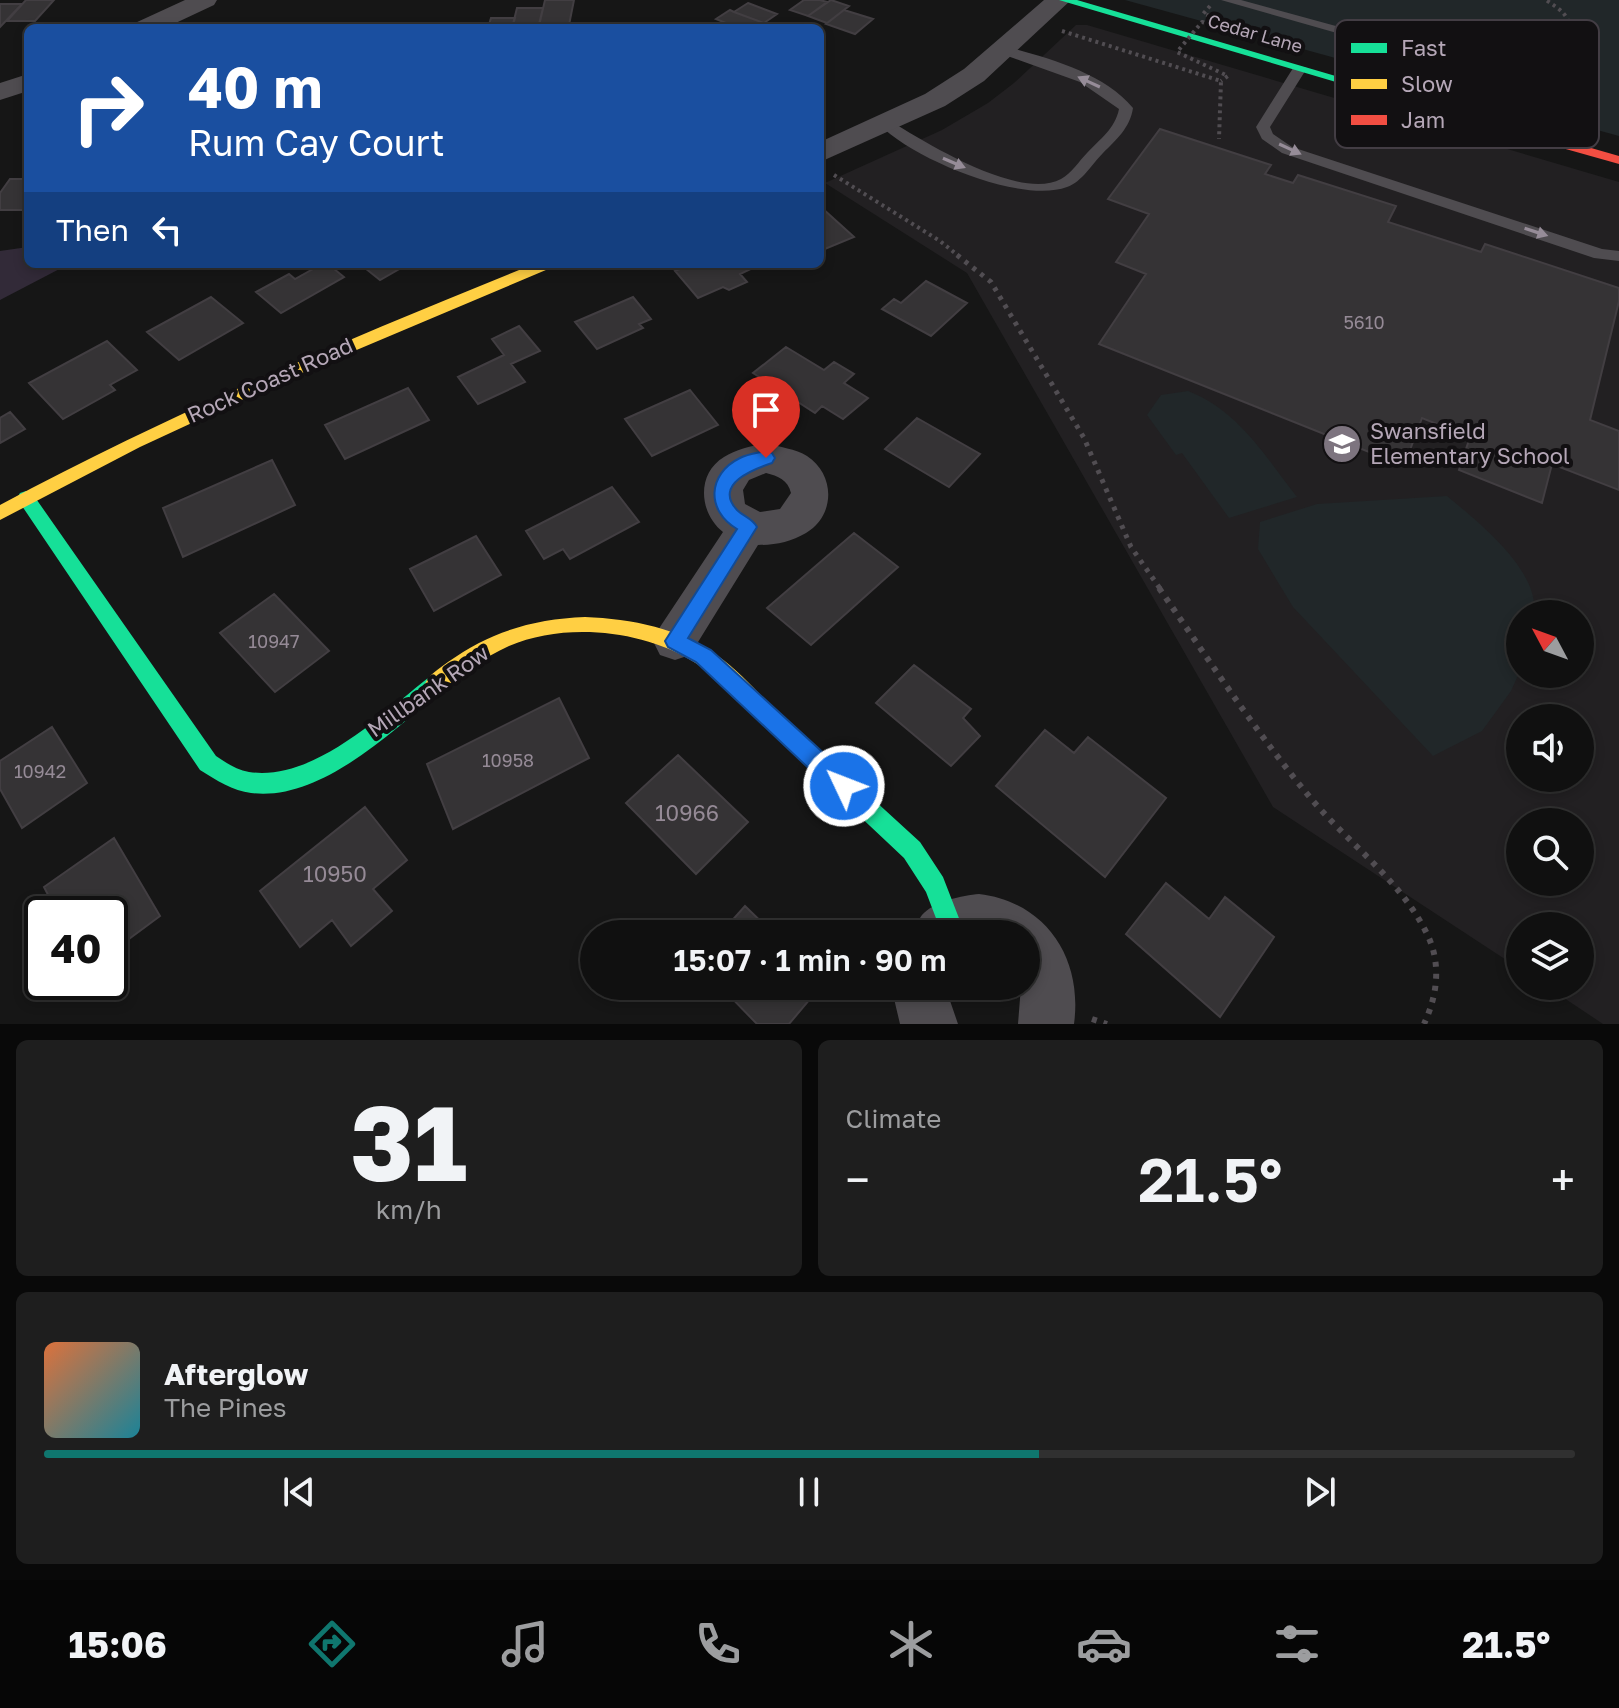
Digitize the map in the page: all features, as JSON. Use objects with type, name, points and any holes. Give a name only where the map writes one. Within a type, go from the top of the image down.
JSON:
[{"type":"street","points":[[153,24],[205,0]]},
{"type":"street","points":[[827,164],[887,125],[948,92],[1004,50],[1062,0]]},
{"type":"street","name":"Cedar Lane","points":[[1062,0],[1335,78]]},
{"type":"street","points":[[0,92],[24,83]]},
{"type":"street","name":"Cedar Lane","points":[[1577,148],[1619,160]]},
{"type":"street","name":"Rock Coast Road","points":[[0,514],[145,436],[245,390],[538,268]]},
{"type":"street","name":"Millbank Row","points":[[26,498],[208,763],[233,779],[262,784],[291,778],[324,765],[459,665],[488,647],[518,635],[557,627],[595,625],[636,630],[675,641],[703,656],[912,850],[935,885],[943,920]]},
{"type":"street","points":[[675,641],[748,527]]},
{"type":"street","points":[[1040,959],[1048,974],[1051,1000],[1046,1024]]},
{"type":"street","points":[[921,1000],[924,1015],[930,1024]]},
{"type":"lane","points":[[1227,0],[1335,29]]},
{"type":"lane","points":[[887,125],[925,150],[978,173],[1035,187],[1064,184],[1118,130],[1126,118],[1126,108],[1107,90],[1093,83],[1004,50]]},
{"type":"lane","points":[[1300,68],[1263,127],[1267,136],[1287,150],[1585,249],[1619,256]]},
{"type":"path","points":[[1546,0],[1564,12],[1568,20]]},
{"type":"path","points":[[1210,6],[1203,14],[1241,25],[1236,31],[1202,22],[1177,52],[1228,76],[1221,81]]},
{"type":"path","points":[[1061,31],[1221,81]]},
{"type":"path","points":[[1219,139],[1221,81]]},
{"type":"path","points":[[827,164],[940,241],[991,282],[1084,438],[1131,547],[1246,715],[1314,802],[1391,883],[1426,931],[1437,967],[1434,1002],[1424,1024]]},
{"type":"shaded area","points":[[1125,0],[1619,0],[1619,136],[1599,130],[1599,20],[1335,20],[1335,58]]},
{"type":"shaded area","name":"Swansfield Elementary School","points":[[1076,25],[1087,25],[1335,98],[1335,148],[1504,148],[1619,182],[1619,1024],[1603,1024],[1567,1000],[1594,1000],[1594,912],[1506,912],[1506,960],[1273,807],[967,273],[825,183],[942,130],[988,103],[1014,83]]},
{"type":"shaded area","points":[[24,248],[24,268],[61,268],[0,300],[0,251]]},
{"type":"shaded area","points":[[1188,391],[1222,410],[1250,436],[1297,497],[1229,518],[1182,453],[1176,455],[1147,415],[1161,395]]},
{"type":"shaded area","points":[[1447,496],[1489,533],[1517,564],[1533,600],[1506,600],[1506,688],[1512,688],[1482,731],[1433,756],[1293,607],[1258,549],[1260,522],[1317,504]]},
{"type":"building","points":[[26,0],[54,0],[35,21],[7,21]]},
{"type":"building","points":[[545,0],[574,0],[569,24],[539,24]]},
{"type":"building","points":[[804,0],[827,2],[808,16],[790,10]]},
{"type":"building","points":[[831,0],[849,6],[827,23],[808,16]]},
{"type":"building","points":[[748,3],[777,14],[764,23],[734,12]]},
{"type":"building","points":[[0,4],[22,4],[0,27]]},
{"type":"building","points":[[517,8],[543,8],[539,24],[513,24]]},
{"type":"building","points":[[730,10],[764,23],[728,24],[716,19]]},
{"type":"building","points":[[844,10],[873,19],[855,34],[826,24]]},
{"type":"building","points":[[491,18],[515,18],[513,24],[489,24]]},
{"type":"building","points":[[1160,129],[1271,165],[1265,174],[1293,183],[1298,175],[1396,206],[1388,222],[1481,252],[1485,244],[1619,288],[1619,301],[1590,420],[1619,431],[1619,490],[1552,464],[1542,503],[1459,470],[1470,437],[1422,418],[1404,466],[1099,344],[1146,274],[1116,262],[1149,214],[1108,199]]},
{"type":"building","points":[[10,179],[24,179],[24,210],[0,210],[0,193]]},
{"type":"building","points":[[824,210],[854,237],[824,249]]},
{"type":"building","points":[[315,268],[333,268],[344,277],[281,313],[256,292],[289,274],[295,279]]},
{"type":"building","points":[[365,268],[401,268],[380,280]]},
{"type":"building","points":[[682,268],[753,268],[740,274],[747,282],[729,290],[723,287],[698,298],[675,271]]},
{"type":"building","points":[[926,281],[967,303],[931,336],[882,309],[894,299],[901,303]]},
{"type":"building","points":[[211,297],[243,323],[179,360],[147,332]]},
{"type":"building","points":[[633,297],[651,319],[639,324],[643,328],[597,349],[575,322]]},
{"type":"building","points":[[519,326],[540,351],[511,364],[525,382],[478,404],[458,377],[504,355],[492,339]]},
{"type":"building","points":[[107,341],[137,370],[110,385],[115,390],[63,419],[29,383]]},
{"type":"building","points":[[786,347],[824,370],[834,362],[854,374],[844,383],[868,398],[843,419],[822,406],[815,413],[753,373]]},
{"type":"building","points":[[408,388],[429,420],[345,459],[325,425]]},
{"type":"building","points":[[690,390],[718,425],[652,456],[625,419]]},
{"type":"building","points":[[10,412],[25,429],[0,443],[0,418]]},
{"type":"building","points":[[917,418],[980,454],[949,487],[885,449]]},
{"type":"building","points":[[272,460],[295,505],[183,557],[163,508]]},
{"type":"building","points":[[612,487],[639,522],[570,559],[563,549],[544,559],[526,531]]},
{"type":"building","points":[[854,533],[898,567],[811,645],[767,608]]},
{"type":"building","points":[[476,536],[501,575],[434,611],[410,569]]},
{"type":"building","points":[[274,594],[329,651],[275,692],[220,633]]},
{"type":"building","points":[[914,665],[971,709],[963,718],[980,736],[951,766],[876,703]]},
{"type":"building","points":[[559,698],[589,758],[453,829],[427,764]]},
{"type":"building","points":[[52,727],[87,783],[22,828],[0,789],[0,761]]},
{"type":"building","points":[[1045,730],[1074,753],[1088,737],[1166,798],[1105,877],[996,786]]},
{"type":"building","points":[[678,755],[748,822],[696,874],[626,803]]},
{"type":"building","points":[[365,807],[407,860],[373,889],[392,911],[351,946],[332,920],[300,947],[260,891]]},
{"type":"building","points":[[114,838],[160,916],[128,940],[128,896],[49,896],[44,887]]},
{"type":"building","points":[[1166,883],[1209,919],[1225,897],[1274,937],[1220,1017],[1126,934]]},
{"type":"building","points":[[745,906],[760,920],[732,920]]},
{"type":"building","points":[[734,1000],[809,1000],[789,1024],[757,1024]]},
{"type":"traffic: fast","points":[[1065,0],[1335,78]]},
{"type":"traffic: fast","points":[[26,498],[208,763],[229,776],[253,783],[276,783],[326,765],[374,733],[435,684]]},
{"type":"traffic: fast","points":[[774,722],[912,850],[935,885],[948,920]]},
{"type":"traffic: slow","points":[[1,513],[202,410],[538,268]]},
{"type":"traffic: slow","points":[[435,684],[482,651],[513,636],[560,626],[610,626],[659,636],[702,656],[731,679],[774,722]]},
{"type":"traffic: jam","points":[[1577,148],[1619,160]]},
{"type":"place","name":"Swansfield Elementary School","points":[[1342,444]]},
{"type":"route","points":[[766,458],[747,462],[731,473],[723,487],[723,503],[732,517],[748,527],[675,641],[703,656],[731,680],[844,786]]}]
